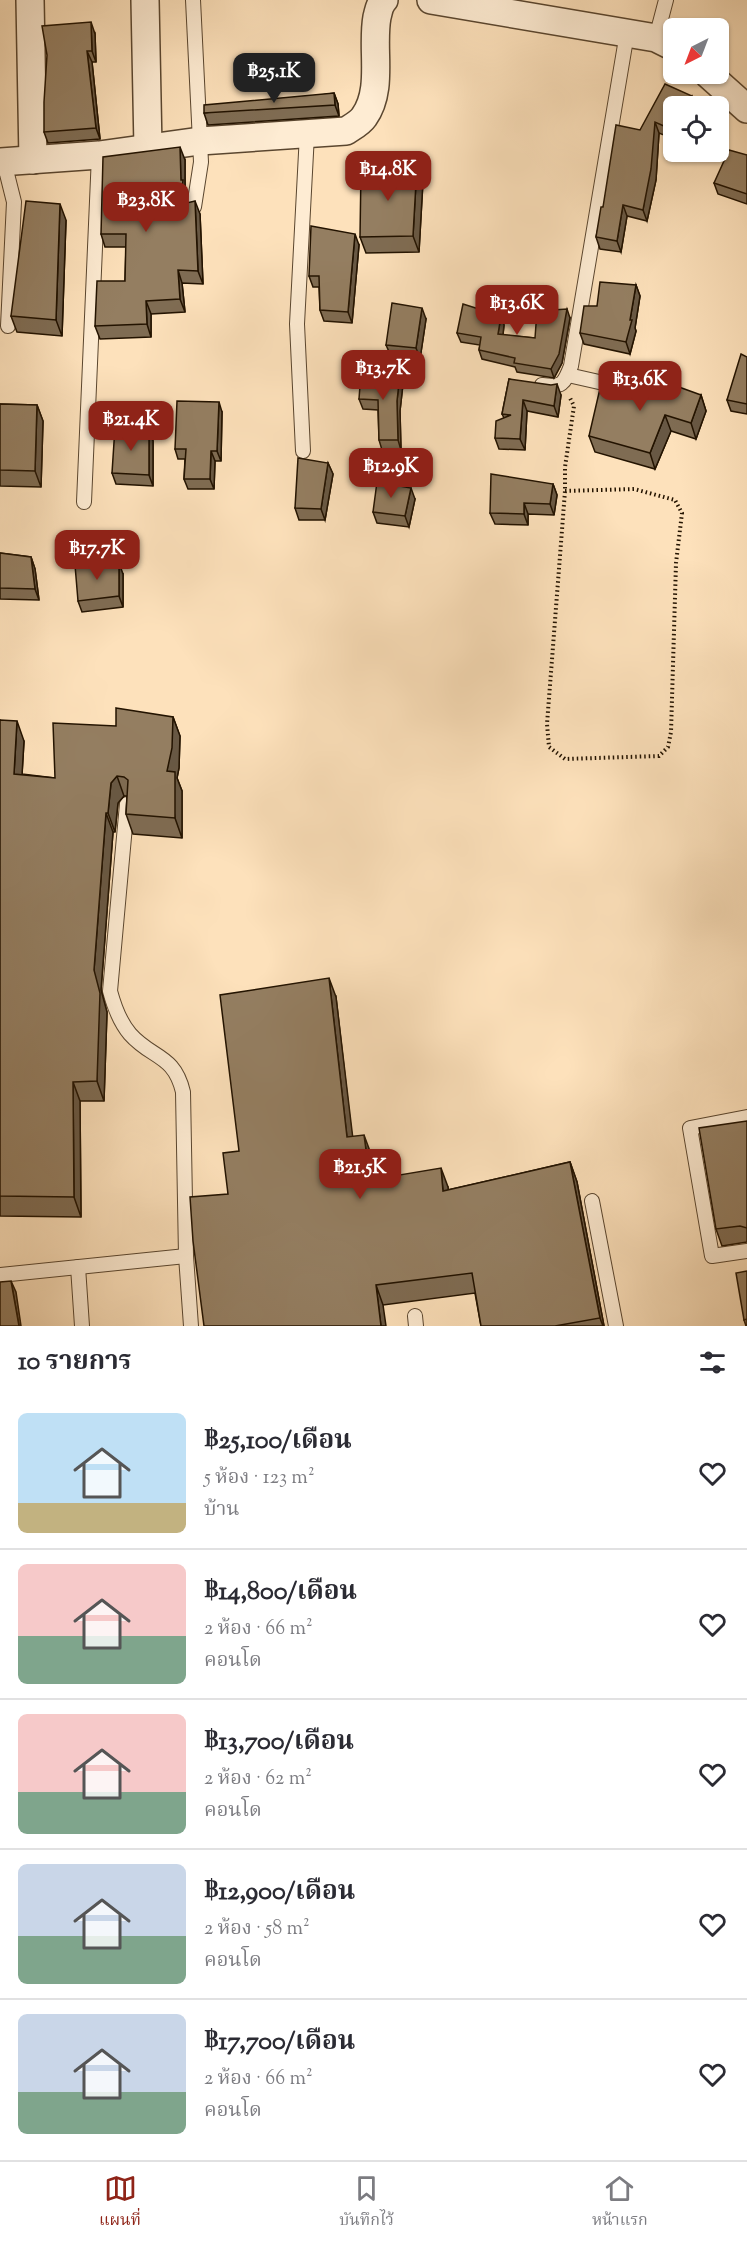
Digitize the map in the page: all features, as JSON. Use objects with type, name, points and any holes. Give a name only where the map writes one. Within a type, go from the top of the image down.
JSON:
[{"type":"street","points":[[30,0],[33,160]]},
{"type":"street","points":[[145,0],[148,148]]},
{"type":"street","points":[[2,162],[99,155],[200,141],[346,131],[363,119],[372,102],[375,83],[376,26],[380,4],[384,0]]},
{"type":"street","points":[[432,0],[497,6],[663,42]]},
{"type":"street","points":[[719,84],[747,109]]},
{"type":"lane","points":[[193,0],[201,162],[194,207]]},
{"type":"lane","points":[[665,18],[666,0]]},
{"type":"lane","points":[[532,384],[556,387],[565,380],[571,366],[627,33]]},
{"type":"lane","points":[[303,451],[297,324],[307,134]]},
{"type":"lane","points":[[84,502],[99,155]]},
{"type":"lane","points":[[2,162],[14,202],[8,326]]},
{"type":"lane","points":[[565,380],[639,390]]},
{"type":"lane","points":[[127,804],[110,991],[116,1012],[130,1034],[171,1065],[179,1076],[183,1102],[186,1256],[191,1326]]},
{"type":"lane","points":[[747,1117],[690,1128],[712,1256],[747,1251]]},
{"type":"lane","points":[[592,1201],[616,1326]]},
{"type":"lane","points":[[0,1275],[186,1256]]},
{"type":"lane","points":[[78,1267],[82,1326]]},
{"type":"path","points":[[565,380],[574,406],[565,467],[547,724],[549,747],[565,759],[635,759],[659,756],[668,747],[671,732],[676,563],[682,513],[675,500],[634,489],[565,491]]},
{"type":"building","points":[[91,22],[92,51],[87,51],[96,128],[44,132],[47,55],[42,26]]},
{"type":"building","points":[[665,84],[692,96],[663,96],[663,126],[655,122],[651,169],[643,210],[623,205],[617,241],[596,237],[616,125],[640,130]]},
{"type":"building","points":[[334,93],[335,105],[204,113],[204,105]]},
{"type":"building","points":[[180,147],[181,180],[183,180],[181,197],[187,203],[195,201],[198,271],[178,270],[180,299],[146,301],[147,324],[95,326],[97,281],[125,281],[126,234],[101,234],[103,157]]},
{"type":"building","points":[[729,150],[747,155],[747,194],[714,183],[724,162],[729,162]]},
{"type":"building","points":[[417,165],[413,236],[360,237],[361,170]]},
{"type":"building","points":[[26,201],[60,204],[56,320],[11,316]]},
{"type":"building","points":[[311,226],[355,234],[348,312],[320,310],[319,276],[309,276]]},
{"type":"building","points":[[600,282],[636,285],[630,320],[632,320],[626,342],[580,333],[584,306],[597,306]]},
{"type":"building","points":[[392,303],[422,308],[416,348],[386,345]]},
{"type":"building","points":[[463,304],[501,316],[498,334],[535,338],[537,311],[567,309],[559,354],[551,369],[514,363],[515,358],[479,350],[481,337],[457,333]]},
{"type":"building","points":[[741,354],[747,357],[747,404],[727,400]]},
{"type":"building","points":[[361,373],[400,374],[397,401],[398,440],[379,440],[378,400],[359,399]]},
{"type":"building","points":[[643,374],[701,395],[691,423],[665,415],[650,453],[589,436],[601,384],[642,388]]},
{"type":"building","points":[[509,379],[557,384],[554,406],[523,400],[520,439],[495,438],[496,421],[511,415],[502,414]]},
{"type":"building","points":[[177,401],[219,402],[217,451],[211,451],[210,479],[184,479],[186,449],[175,449]]},
{"type":"building","points":[[0,404],[37,405],[35,471],[0,470]]},
{"type":"building","points":[[115,427],[149,430],[149,475],[112,473]]},
{"type":"building","points":[[298,458],[328,463],[321,509],[295,508]]},
{"type":"building","points":[[491,474],[553,484],[550,504],[524,503],[524,514],[490,513]]},
{"type":"building","points":[[377,482],[411,488],[405,516],[373,512]]},
{"type":"building","points":[[0,553],[31,557],[35,589],[0,588]]},
{"type":"building","points":[[119,563],[119,596],[78,601],[75,565]]},
{"type":"building","points":[[116,708],[173,717],[172,748],[167,771],[175,772],[175,818],[126,814],[128,780],[117,776],[111,783],[108,813],[106,813],[94,970],[100,993],[97,1081],[73,1082],[74,1197],[0,1196],[0,720],[17,721],[14,774],[55,778],[53,723],[116,726]]},
{"type":"building","points":[[329,978],[347,1137],[364,1135],[370,1180],[441,1168],[443,1191],[570,1162],[600,1318],[555,1326],[481,1326],[472,1273],[376,1285],[381,1326],[204,1326],[190,1197],[228,1194],[223,1153],[239,1151],[220,995]]},
{"type":"building","points":[[747,1121],[747,1228],[740,1226],[716,1229],[699,1128]]},
{"type":"building","points":[[747,1271],[747,1319],[744,1320],[736,1273]]},
{"type":"building","points":[[11,1281],[19,1326],[0,1326],[0,1282]]}]
